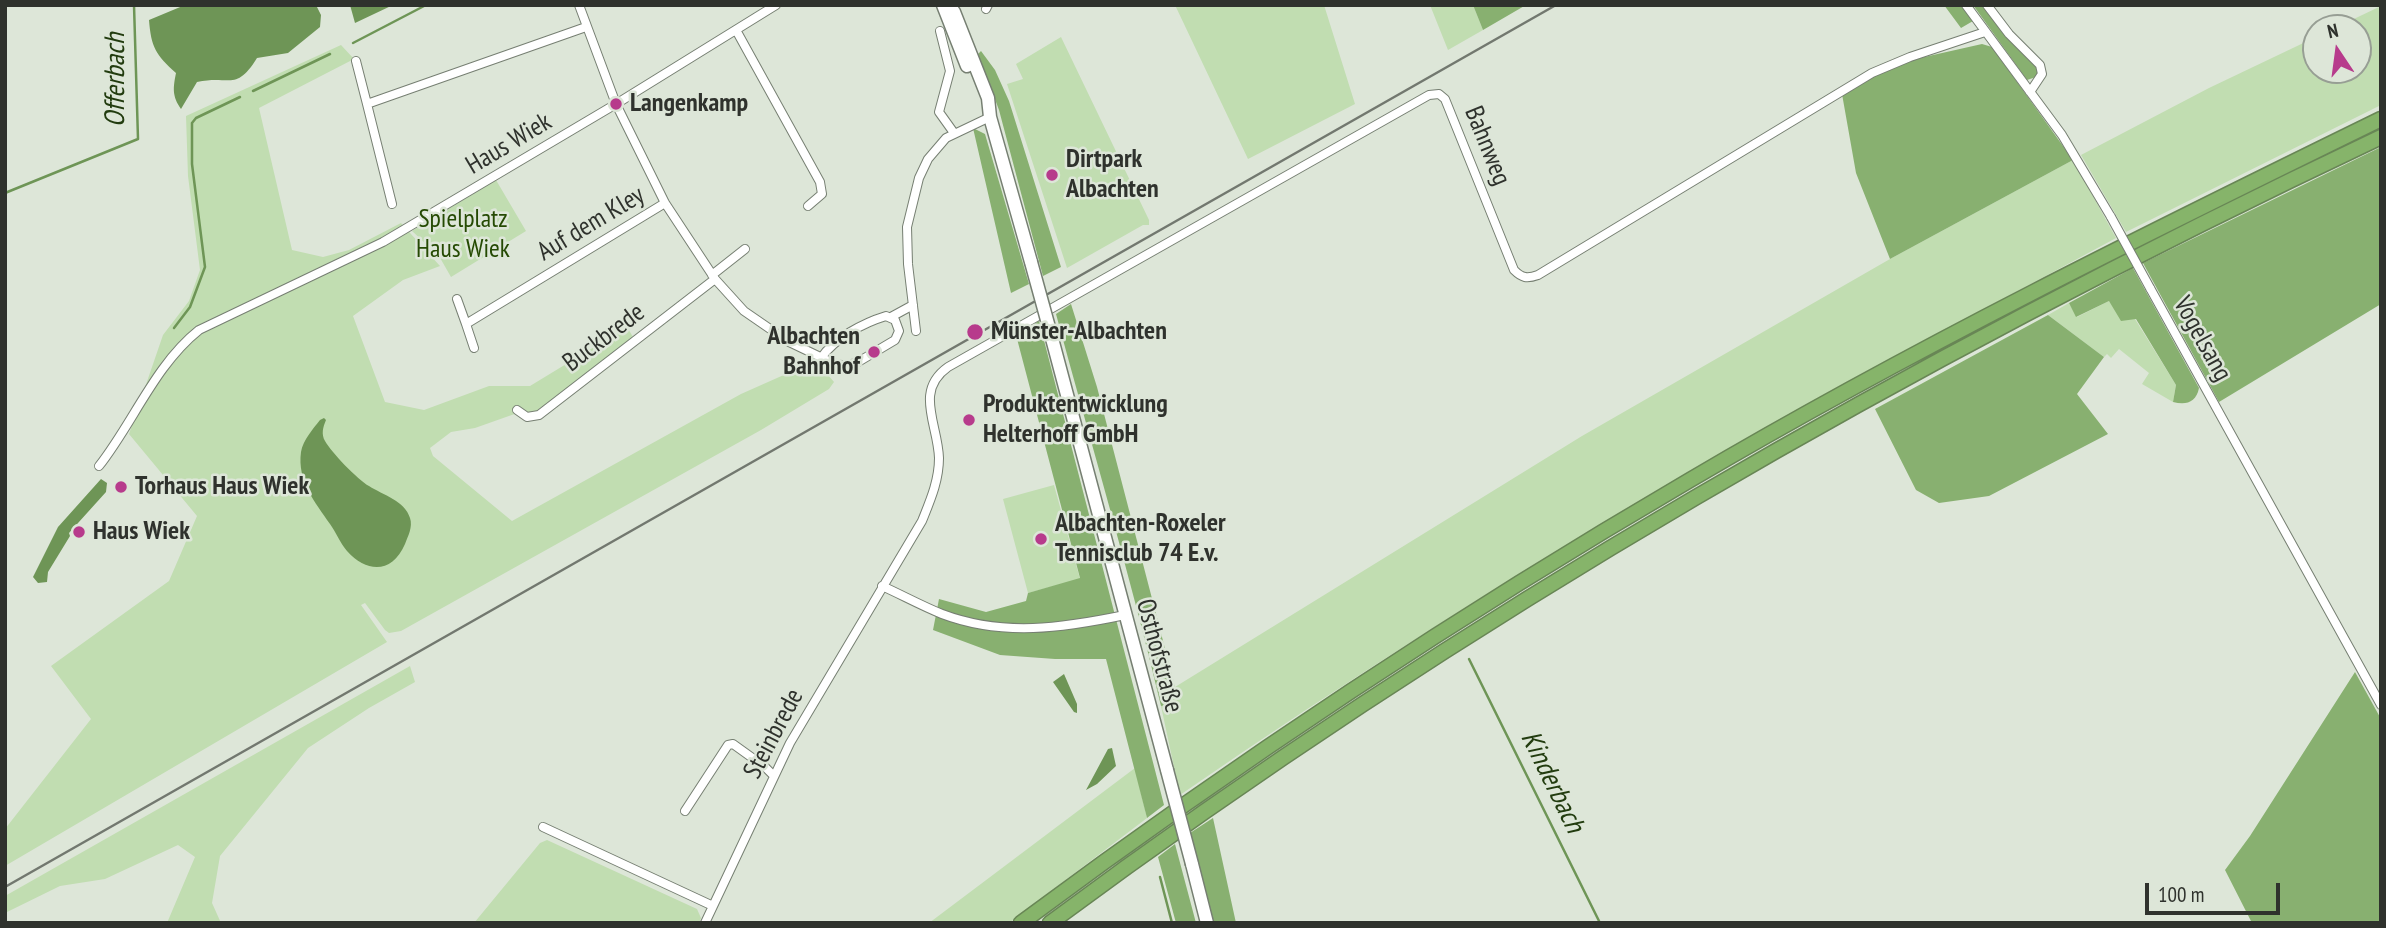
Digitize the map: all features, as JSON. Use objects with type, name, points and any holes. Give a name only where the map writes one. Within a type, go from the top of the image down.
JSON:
[{"type":"highway","points":[[1021,923],[1126,845],[1381,669],[1691,479],[2025,297],[2381,119]]},
{"type":"highway","points":[[1049,923],[1253,776],[1391,684],[1509,608],[1700,493],[2031,312],[2381,137]]},
{"type":"street","points":[[579,5],[616,104],[666,204],[713,277],[744,311],[763,326],[821,358],[846,366],[895,340],[899,331],[891,317]]},
{"type":"street","points":[[616,104],[776,5]]},
{"type":"street","name":"Osthofstraße","points":[[946,5],[980,100],[990,117],[1207,923]]},
{"type":"street","name":"Vogelsang","points":[[1966,5],[2078,160],[2381,705]]},
{"type":"street","points":[[1987,5],[2008,34],[2040,65],[2042,74],[2030,92]]},
{"type":"street","points":[[367,104],[586,27]]},
{"type":"street","points":[[736,30],[820,182],[822,194],[808,205]]},
{"type":"street","points":[[940,31],[950,71],[939,112],[954,133]]},
{"type":"street","name":"Bahnweg","points":[[928,393],[937,375],[990,341],[1193,230],[1429,95],[1439,94],[1445,99],[1514,270],[1521,277],[1530,278],[1872,73],[1910,57],[1986,32]]},
{"type":"street","points":[[356,61],[392,204]]},
{"type":"street","name":"Haus Wiek","points":[[99,466],[114,447],[152,385],[185,341],[199,330],[383,242],[616,104]]},
{"type":"street","points":[[916,331],[906,245],[907,227],[919,178],[936,147],[954,133],[990,117]]},
{"type":"street","name":"Auf dem Kley","points":[[466,324],[666,204]]},
{"type":"street","points":[[713,277],[746,249]]},
{"type":"street","name":"Buckbrede","points":[[517,410],[527,417],[539,415],[713,277]]},
{"type":"street","points":[[457,299],[474,348]]},
{"type":"street","points":[[821,358],[828,347],[837,341],[878,318],[891,317],[913,305]]},
{"type":"street","name":"Steinbrede","points":[[705,923],[790,743],[922,521],[934,493],[939,457],[928,393]]},
{"type":"street","points":[[882,586],[942,614],[1000,628],[1071,626],[1125,615]]},
{"type":"street","points":[[685,811],[728,745],[733,744],[774,776]]},
{"type":"street","points":[[543,827],[713,906]]},
{"type":"green space","points":[[1175,5],[1324,5],[1355,104],[1248,159]]},
{"type":"green space","points":[[1430,5],[1473,5],[1483,30],[1448,50]]},
{"type":"green space","points":[[2381,6],[2381,105],[2126,232],[2081,155],[2209,88],[2302,44],[2302,84],[2372,84],[2372,14],[2364,14]]},
{"type":"green space","points":[[1061,37],[1149,220],[1149,225],[1143,225],[1067,268],[1007,84],[1023,79],[1016,64]]},
{"type":"green space","points":[[341,45],[354,59],[259,108],[292,250],[323,257],[349,250],[401,223],[440,266],[403,280],[353,316],[385,402],[424,410],[489,386],[530,386],[627,327],[633,337],[534,413],[523,411],[475,428],[451,432],[430,448],[433,456],[512,521],[741,394],[786,374],[809,369],[828,375],[834,382],[829,389],[761,430],[401,631],[389,633],[365,603],[361,605],[387,642],[5,866],[5,829],[91,719],[51,666],[169,581],[197,516],[129,434],[163,335],[189,301],[200,270],[188,176],[186,116]]},
{"type":"green space","points":[[2073,160],[2116,238],[1848,383],[1624,511],[1368,670],[1180,795],[1161,706],[1171,704],[1175,687],[1582,436],[1890,259]]},
{"type":"green space","name":"Spielplatz Haus Wiek","points":[[496,180],[526,231],[451,277],[439,256],[412,231]]},
{"type":"green space","points":[[2109,301],[2135,319],[2176,385],[2173,402],[2142,384],[2149,373],[2119,349],[2111,358],[2107,354],[2104,357],[2048,315],[2069,303],[2077,317]]},
{"type":"green space","name":"Albachten-Roxeler Tennisclub 74 E.v.","points":[[1054,485],[1080,579],[1028,593],[1003,499]]},
{"type":"green space","points":[[410,666],[415,682],[308,748],[220,856],[212,903],[221,923],[167,923],[195,857],[178,845],[105,879],[60,886],[5,913],[5,896]]},
{"type":"green space","points":[[1135,768],[1147,818],[1009,923],[929,923]]},
{"type":"green space","points":[[547,840],[697,909],[701,918],[699,923],[474,923],[540,843]]},
{"type":"shaded area","points":[[185,5],[316,5],[321,15],[320,27],[288,53],[257,58],[250,69],[237,79],[197,82],[181,109],[174,92],[176,73],[156,50],[149,20]]},
{"type":"shaded area","points":[[350,5],[393,5],[355,23]]},
{"type":"shaded area","points":[[1473,5],[1526,5],[1483,30]]},
{"type":"shaded area","points":[[1944,5],[1962,5],[1973,21],[1961,28]]},
{"type":"shaded area","points":[[1973,5],[1985,5],[2037,66],[2036,77],[2027,80]]},
{"type":"shaded area","points":[[1982,44],[1992,47],[2073,160],[1890,259],[1856,173],[1842,94],[1911,60]]},
{"type":"shaded area","points":[[981,51],[995,70],[1009,101],[1061,267],[1043,276],[999,110],[978,54]]},
{"type":"shaded area","points":[[973,128],[985,134],[1029,284],[1011,293]]},
{"type":"shaded area","points":[[2381,147],[2381,304],[2219,402],[2143,263]]},
{"type":"shaded area","points":[[2133,268],[2199,388],[2196,397],[2190,402],[2173,402],[2176,385],[2136,319],[2121,321],[2109,301],[2076,317],[2069,303]]},
{"type":"shaded area","points":[[1071,304],[1097,387],[1175,687],[1171,704],[1161,706],[1056,314]]},
{"type":"shaded area","points":[[2048,315],[2104,357],[2077,394],[2108,434],[1989,496],[1939,503],[1916,490],[1875,409]]},
{"type":"shaded area","points":[[1039,321],[1164,805],[1147,818],[1106,659],[1000,655],[933,630],[939,599],[986,612],[1026,601],[1028,593],[1080,578],[1016,335]]},
{"type":"shaded area","points":[[324,418],[326,420],[323,436],[333,452],[364,483],[399,503],[410,518],[411,528],[400,554],[386,565],[371,566],[347,551],[304,482],[300,463],[302,448],[311,431]]},
{"type":"shaded area","points":[[101,479],[107,483],[106,492],[69,533],[70,536],[48,572],[47,582],[38,583],[33,577],[58,527]]},
{"type":"shaded area","points":[[2355,672],[2381,719],[2381,923],[2252,923],[2225,870],[2250,836]]},
{"type":"shaded area","points":[[1064,674],[1077,704],[1077,713],[1053,682]]},
{"type":"shaded area","points":[[1112,748],[1116,766],[1097,784],[1086,790],[1108,749]]},
{"type":"shaded area","points":[[1213,818],[1236,923],[1214,923],[1190,833]]},
{"type":"shaded area","points":[[1175,844],[1196,923],[1176,923],[1158,857]]},
{"type":"waterway","name":"Offerbach","points":[[5,193],[138,139],[134,5]]},
{"type":"waterway","points":[[353,43],[426,5]]},
{"type":"waterway","points":[[253,91],[330,54]]},
{"type":"waterway","points":[[174,328],[190,307],[205,267],[192,164],[192,123],[196,118],[240,97]]},
{"type":"waterway","name":"Kinderbach","points":[[1469,659],[1600,923]]},
{"type":"waterway","points":[[1160,877],[1172,923]]},
{"type":"railway","points":[[5,887],[1556,5]]},
{"type":"place","name":"Langenkamp","points":[[616,104]]},
{"type":"place","name":"Dirtpark Albachten","points":[[1052,175]]},
{"type":"place","name":"Münster-Albachten","points":[[975,332]]},
{"type":"place","name":"Albachten Bahnhof","points":[[874,352]]},
{"type":"place","name":"Produktentwicklung Helterhoff GmbH","points":[[969,420]]},
{"type":"place","name":"Torhaus Haus Wiek","points":[[121,487]]},
{"type":"place","name":"Haus Wiek","points":[[79,532]]},
{"type":"place","name":"Albachten-Roxeler Tennisclub 74 E.v.","points":[[1041,539]]}]
